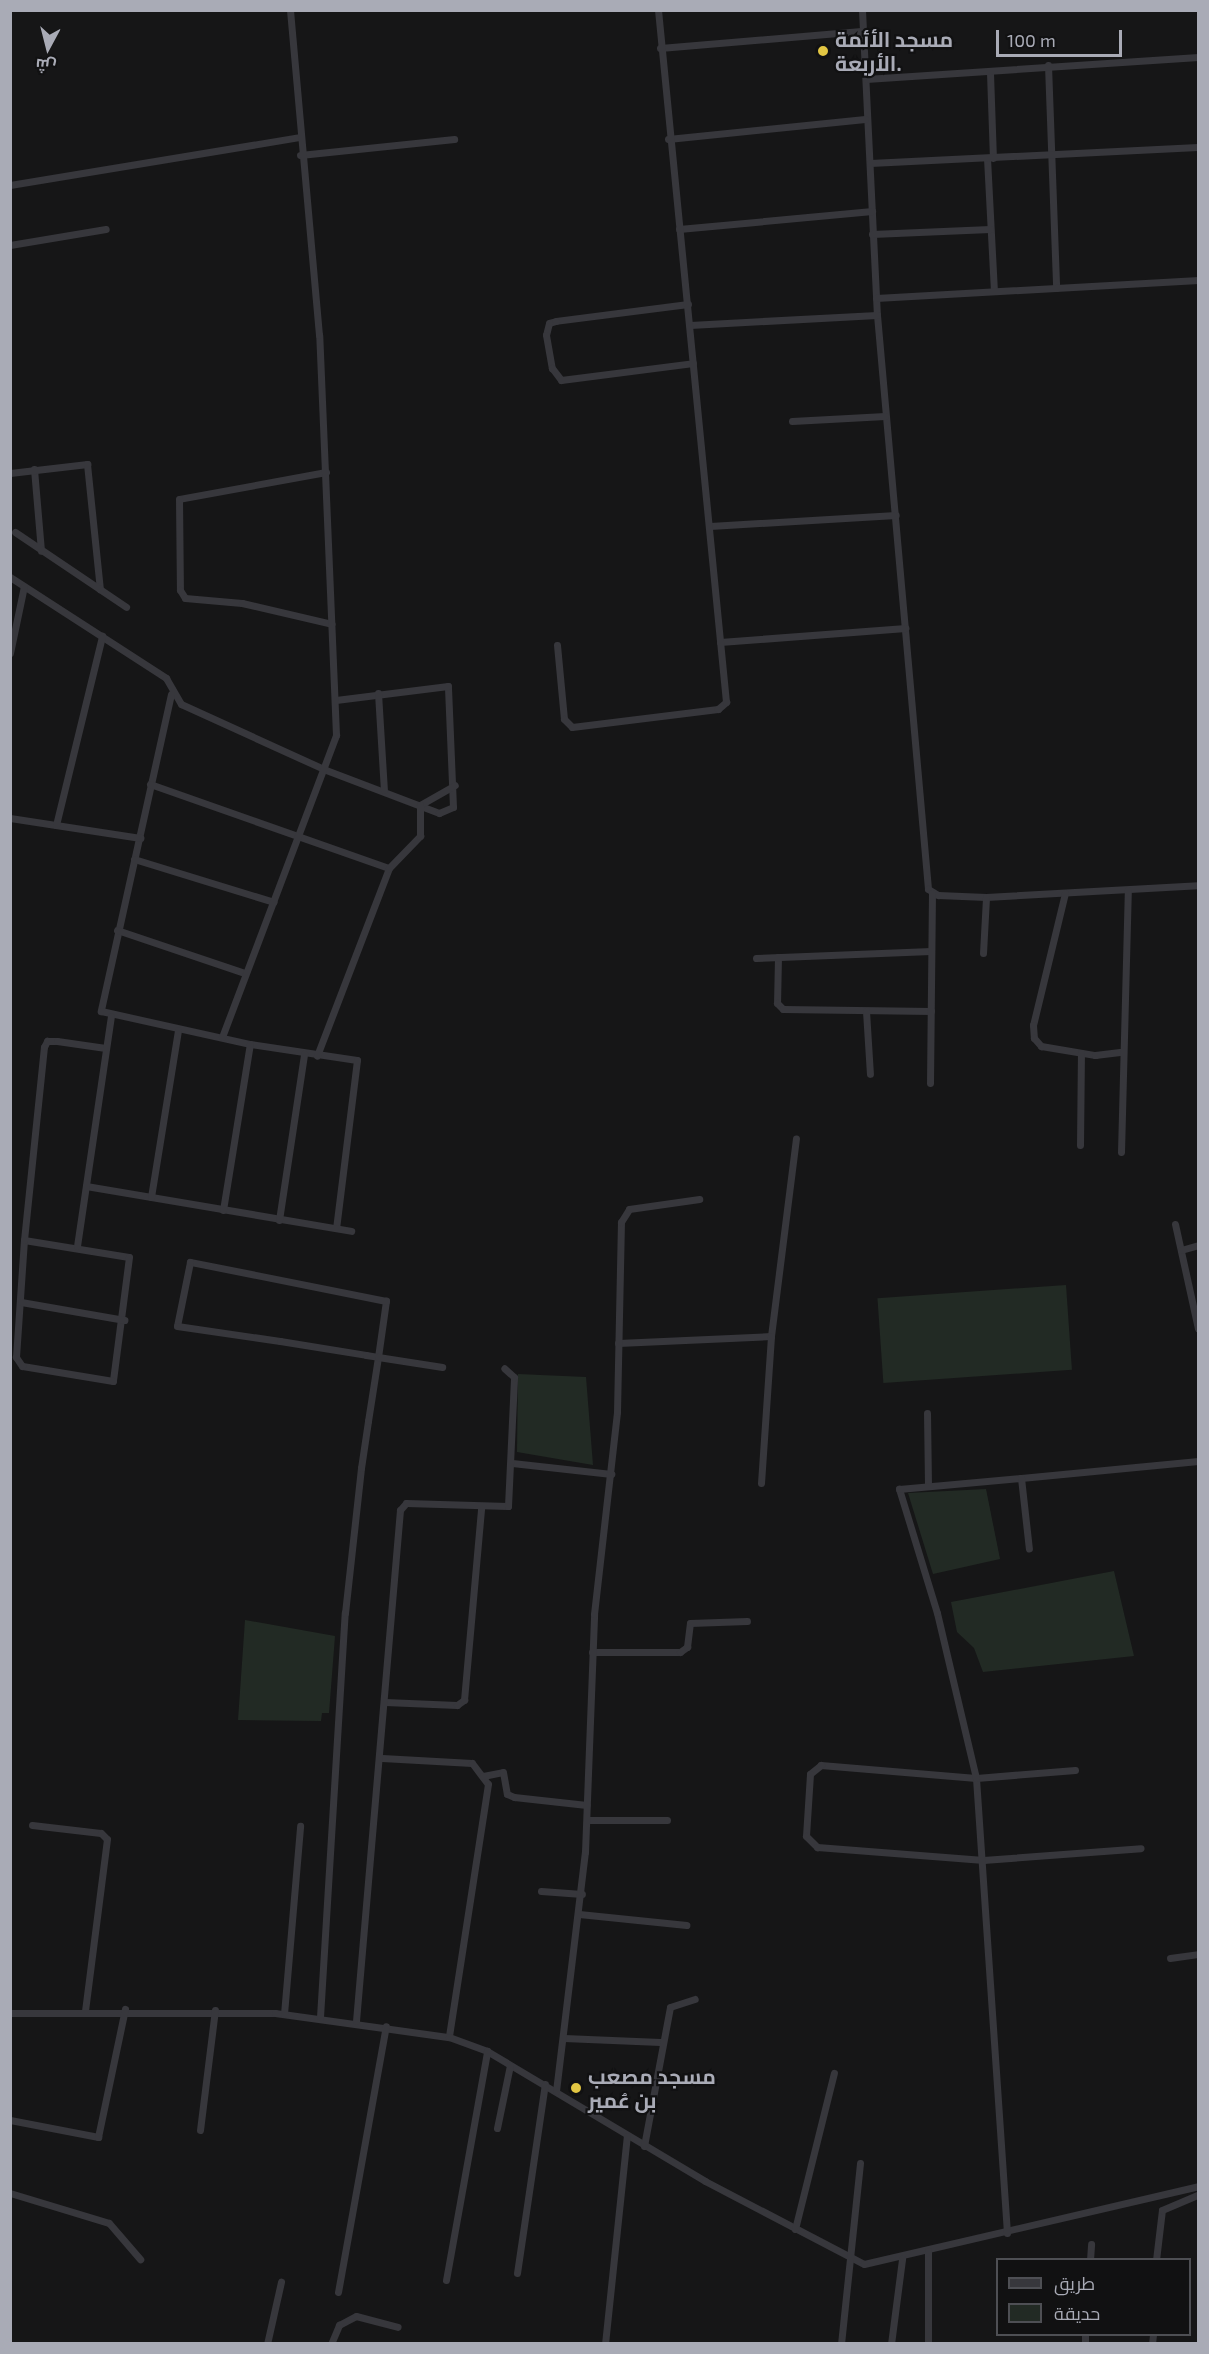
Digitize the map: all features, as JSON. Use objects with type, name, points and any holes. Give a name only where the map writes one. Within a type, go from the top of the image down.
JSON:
[{"type":"street","points":[[222,1037],[297,835],[326,770],[335,743],[336,700],[318,323],[300,155],[290,10]]},
{"type":"street","points":[[557,645],[564,719],[580,727],[723,707],[710,526],[688,304],[668,139],[657,10]]},
{"type":"street","points":[[862,10],[861,31],[866,79],[865,119],[870,163],[872,234],[885,416],[932,893],[930,1083]]},
{"type":"street","points":[[660,48],[861,31]]},
{"type":"street","points":[[866,79],[990,73],[1048,65],[1198,57]]},
{"type":"street","points":[[1048,65],[1056,288]]},
{"type":"street","points":[[990,73],[990,229],[994,291]]},
{"type":"street","points":[[668,139],[865,119]]},
{"type":"street","points":[[10,184],[299,137]]},
{"type":"street","points":[[300,155],[454,139]]},
{"type":"street","points":[[870,163],[1198,147]]},
{"type":"street","points":[[679,229],[872,211]]},
{"type":"street","points":[[10,244],[106,229]]},
{"type":"street","points":[[872,234],[990,229]]},
{"type":"street","points":[[876,298],[1198,280]]},
{"type":"street","points":[[688,304],[556,321],[549,323],[546,335],[552,368],[561,380],[693,363]]},
{"type":"street","points":[[690,325],[877,315]]},
{"type":"street","points":[[792,421],[885,416]]},
{"type":"street","points":[[10,473],[87,464],[99,589]]},
{"type":"street","points":[[34,469],[41,551]]},
{"type":"street","points":[[326,472],[179,499],[180,590],[185,598],[242,603],[332,624]]},
{"type":"street","points":[[710,526],[896,515]]},
{"type":"street","points":[[15,532],[126,607]]},
{"type":"street","points":[[10,577],[166,678],[171,693],[181,704],[326,770],[420,805],[447,811],[453,807],[455,786],[451,689],[444,685],[336,700]]},
{"type":"street","points":[[10,652],[24,586]]},
{"type":"street","points":[[720,642],[905,628]]},
{"type":"street","points":[[56,825],[102,636]]},
{"type":"street","points":[[171,693],[101,1007],[111,1016],[178,1030],[304,1054],[357,1060],[336,1228]]},
{"type":"street","points":[[378,693],[384,790]]},
{"type":"street","points":[[150,784],[389,868]]},
{"type":"street","points":[[420,805],[455,786]]},
{"type":"street","points":[[317,1056],[389,868],[420,836],[420,805]]},
{"type":"street","points":[[10,818],[140,838]]},
{"type":"street","points":[[134,859],[274,902]]},
{"type":"street","points":[[932,893],[986,897],[1198,885]]},
{"type":"street","points":[[1121,1152],[1120,1052],[1128,890]]},
{"type":"street","points":[[1065,893],[1033,1025],[1041,1046],[1111,1058],[1120,1052]]},
{"type":"street","points":[[983,953],[986,897]]},
{"type":"street","points":[[117,930],[245,974]]},
{"type":"street","points":[[756,958],[931,951]]},
{"type":"street","points":[[778,957],[777,1003],[783,1008],[931,1011]]},
{"type":"street","points":[[866,1011],[870,1074]]},
{"type":"street","points":[[77,1246],[111,1016]]},
{"type":"street","points":[[151,1197],[178,1030]]},
{"type":"street","points":[[24,1240],[77,1246],[129,1257],[124,1320],[113,1381],[22,1366],[16,1357],[24,1240],[47,1041],[105,1048]]},
{"type":"street","points":[[222,1210],[250,1044]]},
{"type":"street","points":[[1080,1145],[1081,1053]]},
{"type":"street","points":[[279,1220],[304,1054]]},
{"type":"street","points":[[761,1484],[771,1336],[796,1138]]},
{"type":"street","points":[[86,1186],[351,1231]]},
{"type":"street","points":[[556,2091],[582,1894],[587,1821],[592,1652],[611,1474],[623,1214],[644,1205],[699,1198]]},
{"type":"street","points":[[1175,1224],[1198,1329]]},
{"type":"street","points":[[1181,1250],[1198,1245]]},
{"type":"street","points":[[320,2017],[345,1613],[378,1357],[386,1301],[189,1262],[177,1326],[378,1357],[442,1367]]},
{"type":"street","points":[[21,1302],[124,1320]]},
{"type":"street","points":[[618,1343],[771,1336]]},
{"type":"street","points":[[356,2021],[382,1758],[402,1506],[481,1508],[508,1506],[512,1463],[514,1377],[504,1368]]},
{"type":"street","points":[[927,1413],[928,1485]]},
{"type":"street","points":[[1007,2233],[976,1778],[937,1613],[898,1495],[902,1487],[1198,1461]]},
{"type":"street","points":[[512,1463],[611,1474]]},
{"type":"street","points":[[1021,1478],[1029,1549]]},
{"type":"street","points":[[385,1702],[457,1705],[464,1700],[481,1508]]},
{"type":"street","points":[[592,1652],[680,1652],[687,1647],[690,1623],[747,1621]]},
{"type":"street","points":[[382,1758],[472,1763],[483,1776],[489,1796],[449,2037]]},
{"type":"street","points":[[1075,1770],[976,1778],[821,1765],[810,1774],[806,1836],[817,1847],[983,1860],[1141,1848]]},
{"type":"street","points":[[483,1776],[503,1772],[507,1794],[514,1797],[587,1805]]},
{"type":"street","points":[[587,1821],[667,1820]]},
{"type":"street","points":[[32,1825],[101,1833],[108,1846],[86,2010]]},
{"type":"street","points":[[284,2013],[300,1826]]},
{"type":"street","points":[[541,1891],[582,1894]]},
{"type":"street","points":[[579,1914],[686,1925]]},
{"type":"street","points":[[1170,1958],[1198,1954]]},
{"type":"street","points":[[644,2146],[660,2042],[674,2002],[695,1999]]},
{"type":"street","points":[[10,2120],[98,2137],[125,2009]]},
{"type":"street","points":[[10,2013],[125,2009],[284,2013],[356,2021],[449,2037],[488,2052],[644,2146],[851,2259],[878,2264],[1198,2186]]},
{"type":"street","points":[[200,2130],[215,2010]]},
{"type":"street","points":[[338,2292],[386,2026]]},
{"type":"street","points":[[564,2038],[660,2042]]},
{"type":"street","points":[[446,2280],[488,2052]]},
{"type":"street","points":[[497,2128],[510,2065]]},
{"type":"street","points":[[795,2229],[834,2073]]},
{"type":"street","points":[[516,2273],[545,2085]]},
{"type":"street","points":[[605,2343],[627,2136]]},
{"type":"street","points":[[841,2343],[860,2163]]},
{"type":"street","points":[[10,2193],[109,2223],[140,2259]]},
{"type":"street","points":[[1156,2258],[1162,2210],[1198,2195]]},
{"type":"street","points":[[1090,2258],[1091,2244]]},
{"type":"street","points":[[928,2252],[928,2343]]},
{"type":"street","points":[[891,2343],[902,2259]]},
{"type":"street","points":[[267,2343],[281,2282]]},
{"type":"street","points":[[331,2343],[339,2325],[356,2316],[398,2327]]},
{"type":"green space","points":[[1066,1285],[1072,1370],[883,1383],[877,1298]]},
{"type":"green space","points":[[518,1374],[586,1377],[593,1465],[517,1452]]},
{"type":"green space","points":[[986,1489],[1000,1559],[933,1574],[908,1493]]},
{"type":"green space","points":[[1114,1571],[1134,1656],[983,1672],[974,1648],[957,1632],[951,1602]]},
{"type":"green space","points":[[245,1620],[335,1636],[329,1713],[322,1713],[321,1721],[238,1720]]},
{"type":"place","name":"مسجد الأئمة الأربعة.","points":[[823,51]]},
{"type":"place","name":"مسجد مصعب بن عُمير","points":[[576,2088]]}]
